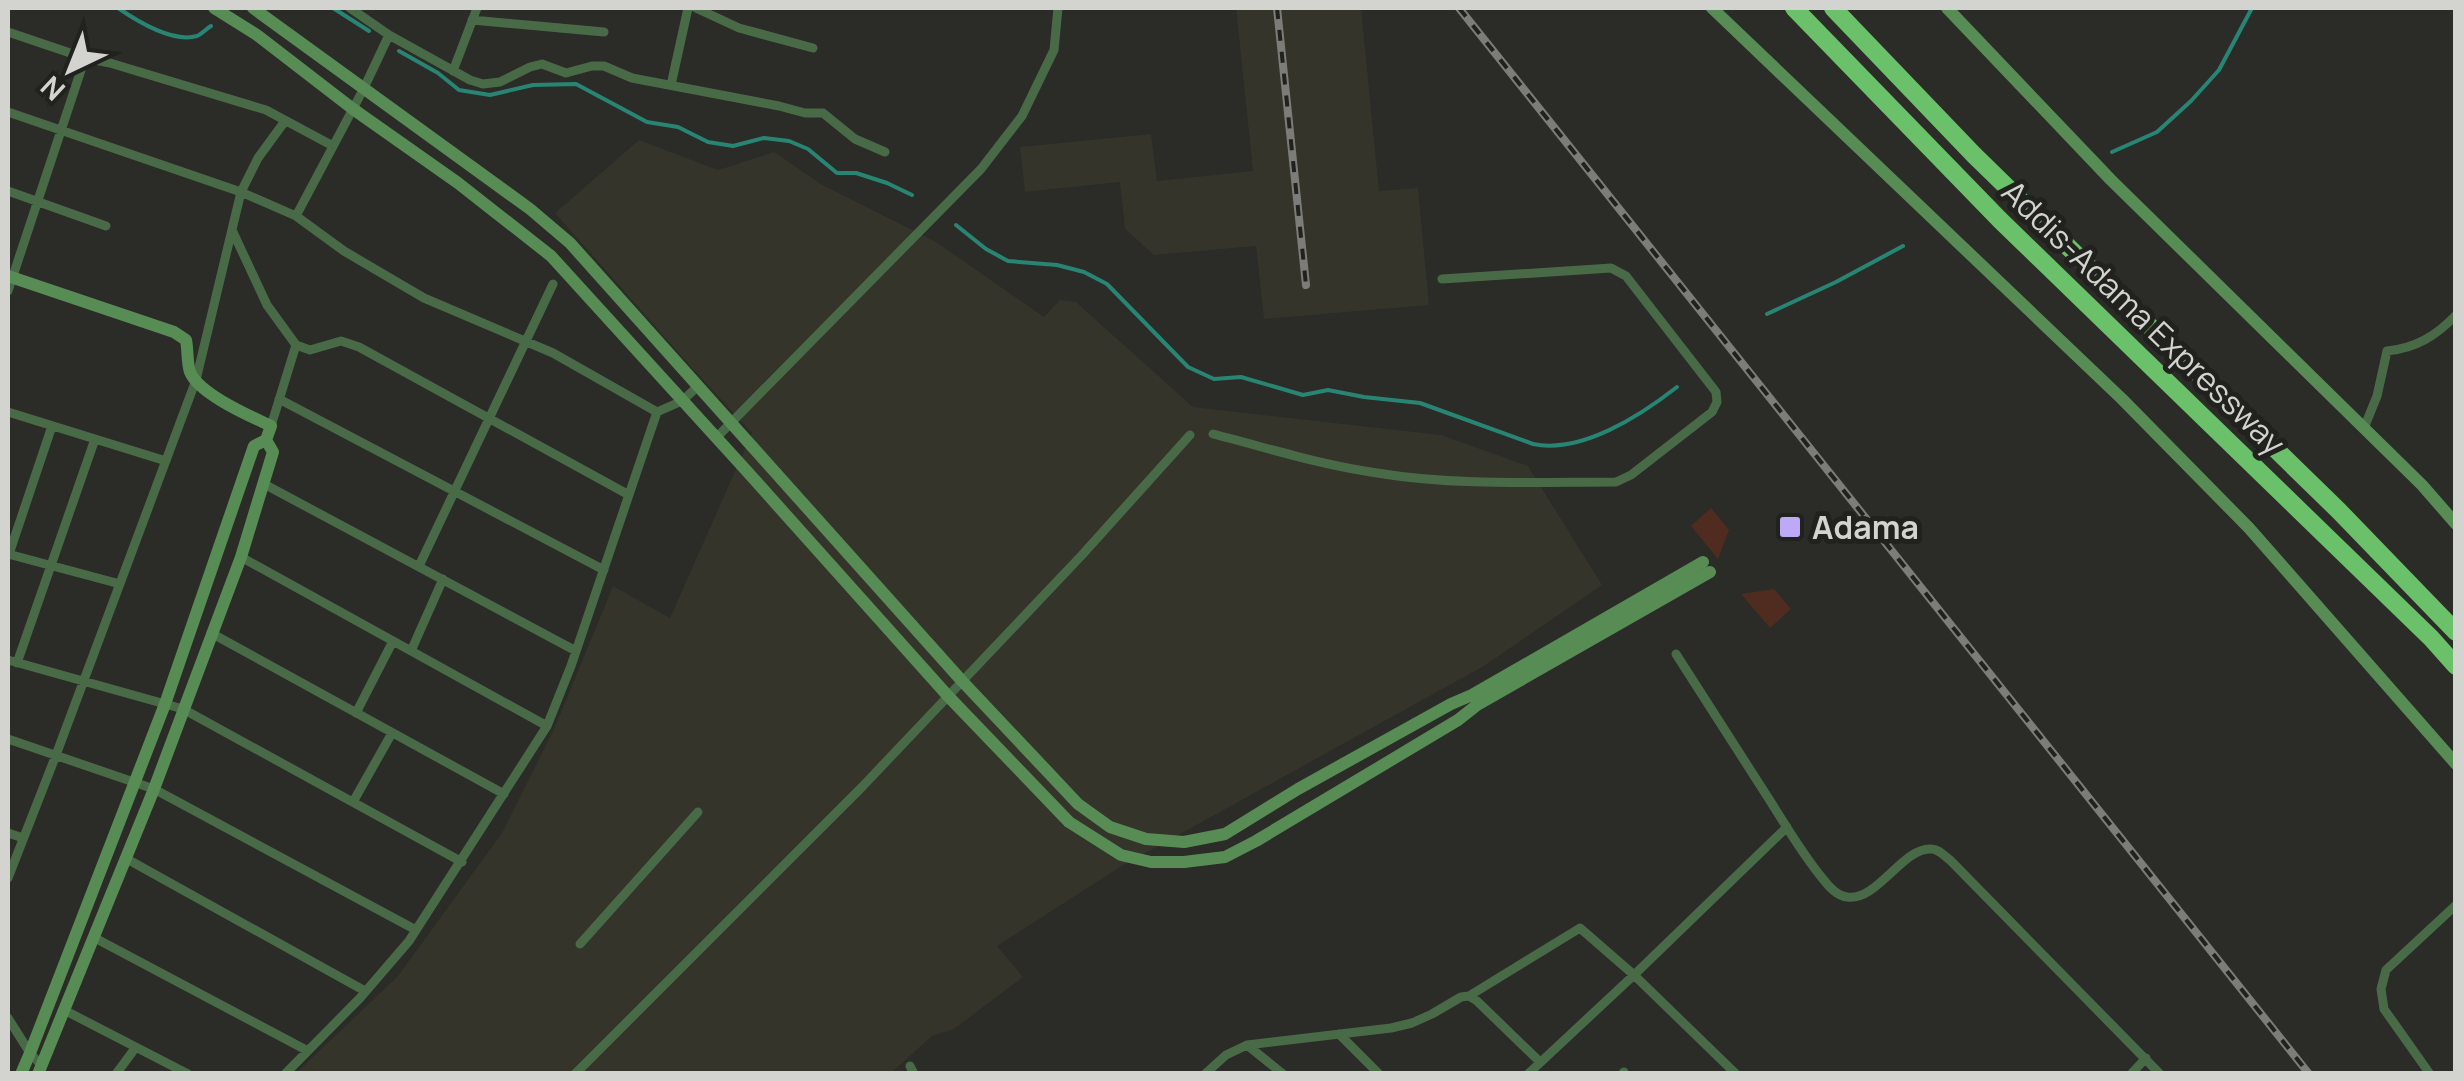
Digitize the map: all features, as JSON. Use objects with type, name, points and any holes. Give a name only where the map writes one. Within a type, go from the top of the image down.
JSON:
[{"type":"highway","name":"Addis-Adama Expressway","points":[[1794,8],[2000,220],[2456,666]]},
{"type":"highway","name":"Addis-Adama Expressway","points":[[1834,8],[1974,155],[2339,511],[2456,632]]},
{"type":"main road","points":[[214,8],[458,183],[551,256],[948,696],[1070,822],[1121,855],[1150,862],[1225,858],[1706,567],[1451,704],[1224,834],[1184,842],[1146,839],[1110,827],[1078,804],[962,681],[570,243],[530,209],[254,8]]},
{"type":"main road","points":[[1712,8],[2122,399],[2236,515],[2456,764]]},
{"type":"main road","points":[[1948,8],[2111,180],[2422,485],[2456,524]]},
{"type":"main road","points":[[9,282],[174,332],[186,340],[190,371],[196,380],[269,433],[273,452],[241,557],[154,789],[40,1070]]},
{"type":"main road","points":[[20,1074],[165,704],[254,446],[269,433]]},
{"type":"street","points":[[350,8],[389,35],[483,84],[500,82],[542,64],[566,74],[604,66],[632,78],[823,114],[855,139],[885,152]]},
{"type":"street","points":[[453,71],[477,8]]},
{"type":"street","points":[[671,85],[692,8],[739,28],[813,48]]},
{"type":"street","points":[[716,438],[969,182],[1022,116],[1054,50],[1058,8]]},
{"type":"street","points":[[472,20],[604,32]]},
{"type":"street","points":[[8,32],[266,110],[333,146]]},
{"type":"street","points":[[296,216],[389,35]]},
{"type":"street","points":[[9,282],[85,58]]},
{"type":"street","points":[[8,112],[241,192],[296,216],[344,251],[424,298],[554,354],[658,412]]},
{"type":"street","points":[[8,878],[196,380],[241,192],[258,158],[285,121]]},
{"type":"street","points":[[8,192],[106,226]]},
{"type":"street","points":[[231,228],[267,305],[296,345],[310,350],[341,341],[360,347],[629,496]]},
{"type":"street","points":[[1213,434],[1305,460],[1381,474],[1473,481],[1616,482],[1631,475],[1712,412],[1717,402],[1716,392],[1703,374],[1626,276],[1610,268],[1442,280]]},
{"type":"street","points":[[419,566],[553,284]]},
{"type":"street","points":[[2364,428],[2378,396],[2387,351],[2409,349],[2442,330],[2456,315]]},
{"type":"street","points":[[269,433],[296,345]]},
{"type":"street","points":[[285,1074],[366,992],[416,930],[547,726],[658,412],[682,401],[697,387]]},
{"type":"street","points":[[279,399],[604,570]]},
{"type":"street","points":[[8,412],[166,461]]},
{"type":"street","points":[[52,426],[8,554],[120,584]]},
{"type":"street","points":[[576,1074],[862,788],[1190,435]]},
{"type":"street","points":[[95,439],[12,661],[183,710],[462,862]]},
{"type":"street","points":[[264,484],[576,651]]},
{"type":"street","points":[[241,557],[547,726]]},
{"type":"street","points":[[412,651],[443,579]]},
{"type":"street","points":[[212,633],[504,794]]},
{"type":"street","points":[[356,713],[393,641]]},
{"type":"street","points":[[1676,654],[1787,827],[1836,893],[1856,897],[1916,854],[1927,848],[1937,850],[2160,1074]]},
{"type":"street","points":[[353,802],[392,732]]},
{"type":"street","points":[[8,739],[154,789],[416,930]]},
{"type":"street","points":[[580,944],[698,812]]},
{"type":"street","points":[[1528,1074],[1787,827]]},
{"type":"street","points":[[8,832],[23,838]]},
{"type":"street","points":[[127,859],[366,992]]},
{"type":"street","points":[[2430,1074],[2384,1009],[2381,989],[2386,970],[2456,905]]},
{"type":"street","points":[[1205,1074],[1226,1055],[1247,1045],[1412,1023],[1469,996],[1580,928],[1736,1074]]},
{"type":"street","points":[[94,937],[308,1051]]},
{"type":"street","points":[[1469,996],[1540,1062]]},
{"type":"street","points":[[64,1010],[188,1074]]},
{"type":"street","points":[[8,1018],[40,1070]]},
{"type":"street","points":[[1339,1034],[1379,1074]]},
{"type":"street","points":[[1247,1045],[1282,1074]]},
{"type":"street","points":[[116,1074],[136,1047]]},
{"type":"street","points":[[2131,1074],[2146,1058]]},
{"type":"shaded area","points":[[1236,8],[1361,8],[1379,191],[1418,188],[1429,305],[1264,319],[1256,246],[1154,255],[1125,229],[1120,182],[1025,192],[1020,147],[1151,134],[1157,181],[1253,171]]},
{"type":"shaded area","points":[[639,140],[718,170],[774,152],[821,184],[936,242],[1044,317],[1060,300],[1076,302],[1193,407],[1441,435],[1528,466],[1602,585],[1484,666],[1122,866],[997,946],[1023,977],[954,1029],[932,1036],[891,1073],[295,1074],[398,976],[502,833],[555,727],[613,586],[670,618],[752,433],[555,213]]},
{"type":"shaded area","points":[[1711,508],[1729,530],[1718,559],[1691,526]]},
{"type":"shaded area","points":[[1774,589],[1791,609],[1770,628],[1741,594]]},
{"type":"waterway","points":[[118,8],[166,34],[197,36],[211,26]]},
{"type":"waterway","points":[[333,8],[369,31]]},
{"type":"waterway","points":[[2112,152],[2157,132],[2191,101],[2219,70],[2252,8]]},
{"type":"waterway","points":[[399,51],[459,90],[490,95],[533,85],[576,84],[647,122],[678,127],[708,142],[733,146],[764,138],[789,141],[808,149],[837,173],[856,173],[912,195]]},
{"type":"waterway","points":[[956,225],[1008,261],[1057,265],[1084,272],[1107,284],[1188,367],[1214,379],[1241,377],[1303,395],[1328,390],[1420,403],[1533,444],[1551,446],[1609,430],[1677,387]]},
{"type":"waterway","points":[[1767,314],[1903,246]]},
{"type":"railway","points":[[1277,8],[1306,285]]},
{"type":"railway","points":[[1459,8],[2309,1074]]},
{"type":"place","name":"Adama","points":[[1790,527]]}]
